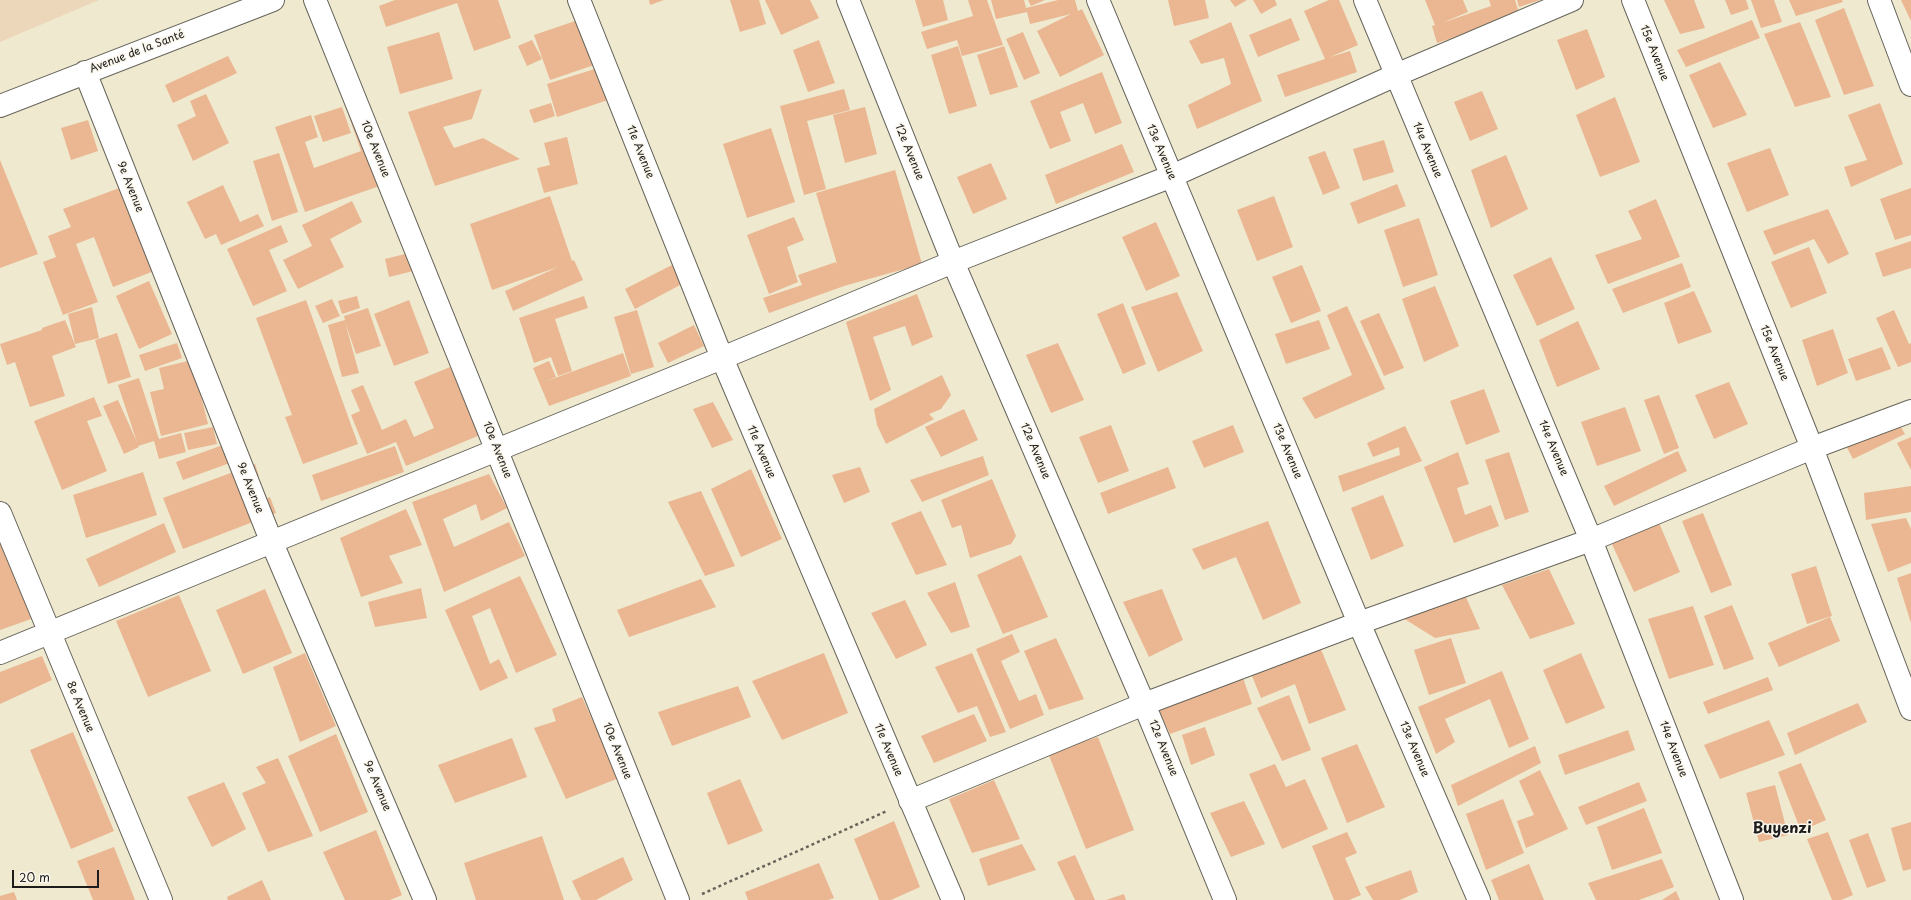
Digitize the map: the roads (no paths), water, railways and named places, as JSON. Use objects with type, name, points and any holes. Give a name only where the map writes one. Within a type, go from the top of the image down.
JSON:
[{"type":"street","name":"Avenue de la Santé","points":[[0,106],[273,0]]},
{"type":"street","name":"10e Avenue","points":[[315,0],[497,450],[686,898]]},
{"type":"street","name":"11e Avenue","points":[[579,0],[722,358],[953,900]]},
{"type":"street","name":"12e Avenue","points":[[848,0],[953,262],[1144,704],[1225,900]]},
{"type":"street","name":"13e Avenue","points":[[1098,0],[1359,623],[1479,900]]},
{"type":"street","name":"14e Avenue","points":[[1365,0],[1591,540],[1732,900]]},
{"type":"street","points":[[0,653],[272,543],[953,262],[1172,176],[1396,75],[1572,0]]},
{"type":"street","name":"15e Avenue","points":[[1632,0],[1812,448],[1911,709]]},
{"type":"street","points":[[1879,0],[1911,85]]},
{"type":"street","name":"9e Avenue","points":[[85,72],[272,543],[425,900]]},
{"type":"street","points":[[910,801],[1144,704],[1359,623],[1591,540],[1812,448],[1911,411]]},
{"type":"street","name":"8e Avenue","points":[[0,513],[48,633],[161,900]]},
{"type":"district","name":"Buyenzi","points":[[1782,829]]}]
